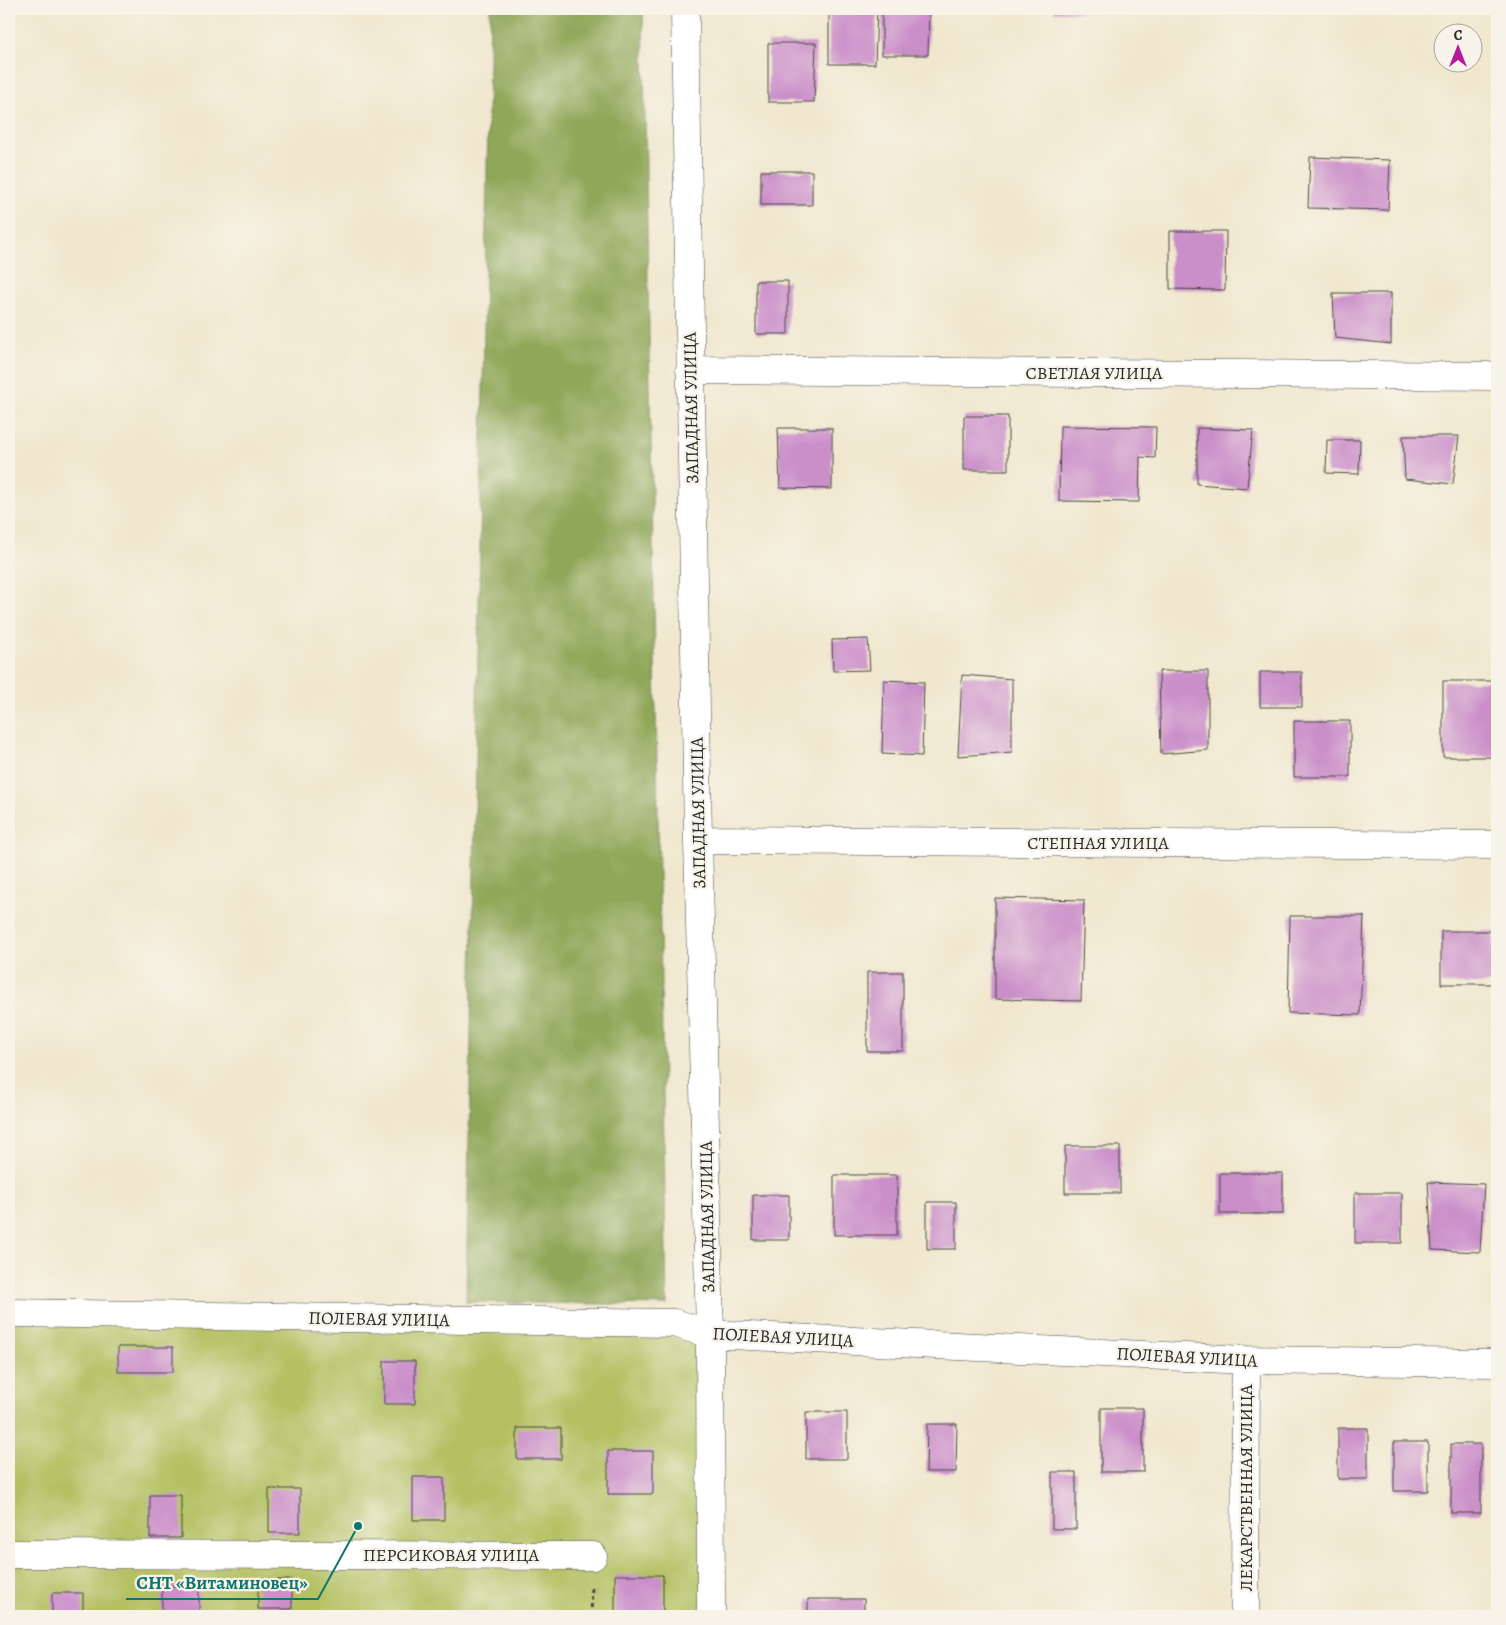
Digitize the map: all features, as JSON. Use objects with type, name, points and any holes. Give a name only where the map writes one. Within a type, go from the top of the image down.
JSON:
[{"type":"street","name":"ЗАПАДНАЯ УЛИЦА","points":[[684,9],[698,840],[710,1334],[711,1616]]},
{"type":"street","name":"СВЕТЛАЯ УЛИЦА","points":[[690,370],[1497,376]]},
{"type":"street","name":"СТЕПНАЯ УЛИЦА","points":[[698,840],[1497,845]]},
{"type":"street","name":"ПОЛЕВАЯ УЛИЦА","points":[[9,1313],[674,1323],[710,1334],[1246,1360],[1497,1363]]},
{"type":"street","name":"ЛЕКАРСТВЕННАЯ УЛИЦА","points":[[1245,1616],[1246,1360]]},
{"type":"street","name":"ПЕРСИКОВАЯ УЛИЦА","points":[[9,1554],[593,1556]]},
{"type":"green space","points":[[490,9],[643,9],[667,1305],[466,1302]]},
{"type":"green space","points":[[9,1301],[699,1324],[707,1616],[9,1616]]},
{"type":"building","points":[[829,9],[877,9],[875,64],[829,64]]},
{"type":"building","points":[[882,9],[929,9],[928,55],[882,55]]},
{"type":"building","points":[[1054,9],[1103,9],[1103,12],[1054,12]]},
{"type":"building","points":[[768,43],[816,43],[814,102],[768,102]]},
{"type":"building","points":[[1310,157],[1390,160],[1388,210],[1308,208]]},
{"type":"building","points":[[761,171],[812,171],[812,205],[761,205]]},
{"type":"building","points":[[1170,231],[1226,231],[1225,290],[1170,289]]},
{"type":"building","points":[[756,281],[788,281],[788,334],[756,334]]},
{"type":"building","points":[[1333,293],[1391,293],[1391,344],[1335,338]]},
{"type":"building","points":[[964,416],[1008,416],[1008,470],[964,470]]},
{"type":"building","points":[[1060,426],[1156,427],[1155,458],[1140,457],[1139,502],[1059,501]]},
{"type":"building","points":[[778,428],[832,428],[832,489],[780,488]]},
{"type":"building","points":[[1197,428],[1253,430],[1247,488],[1197,484]]},
{"type":"building","points":[[1403,436],[1459,436],[1453,484],[1405,479]]},
{"type":"building","points":[[1327,440],[1360,440],[1359,474],[1326,473]]},
{"type":"building","points":[[868,639],[870,670],[833,671],[832,640]]},
{"type":"building","points":[[1159,671],[1208,671],[1208,750],[1161,754]]},
{"type":"building","points":[[1260,672],[1302,672],[1302,707],[1260,707]]},
{"type":"building","points":[[962,675],[1012,679],[1012,752],[958,756]]},
{"type":"building","points":[[884,680],[924,682],[922,756],[882,754]]},
{"type":"building","points":[[1443,681],[1497,681],[1497,757],[1443,757]]},
{"type":"building","points":[[1294,721],[1350,721],[1350,777],[1294,777]]},
{"type":"building","points":[[995,898],[1084,900],[1081,1001],[995,999]]},
{"type":"building","points":[[1290,916],[1364,916],[1360,1015],[1288,1013]]},
{"type":"building","points":[[1441,931],[1494,931],[1494,984],[1441,984]]},
{"type":"building","points":[[867,972],[903,972],[903,1051],[867,1051]]},
{"type":"building","points":[[1065,1146],[1120,1146],[1120,1193],[1065,1193]]},
{"type":"building","points":[[1220,1173],[1283,1173],[1283,1214],[1220,1214]]},
{"type":"building","points":[[834,1175],[897,1175],[897,1235],[834,1235]]},
{"type":"building","points":[[1428,1182],[1484,1184],[1480,1252],[1432,1250]]},
{"type":"building","points":[[1355,1193],[1402,1193],[1402,1243],[1355,1243]]},
{"type":"building","points":[[753,1195],[789,1195],[789,1240],[753,1240]]},
{"type":"building","points":[[927,1202],[956,1202],[956,1249],[927,1249]]},
{"type":"building","points":[[118,1347],[173,1347],[173,1372],[118,1372]]},
{"type":"building","points":[[384,1361],[415,1361],[415,1404],[384,1404]]},
{"type":"building","points":[[1101,1408],[1143,1408],[1143,1472],[1101,1472]]},
{"type":"building","points":[[806,1412],[847,1412],[847,1459],[806,1459]]},
{"type":"building","points":[[927,1424],[957,1424],[956,1472],[926,1472]]},
{"type":"building","points":[[517,1428],[561,1428],[561,1459],[517,1459]]},
{"type":"building","points":[[1338,1428],[1368,1428],[1368,1479],[1338,1479]]},
{"type":"building","points":[[1394,1442],[1428,1442],[1428,1491],[1394,1491]]},
{"type":"building","points":[[1451,1444],[1481,1444],[1481,1513],[1451,1513]]},
{"type":"building","points":[[608,1451],[653,1451],[653,1494],[608,1494]]},
{"type":"building","points":[[1052,1472],[1076,1472],[1076,1529],[1052,1529]]},
{"type":"building","points":[[413,1477],[444,1477],[444,1520],[413,1520]]},
{"type":"building","points":[[269,1489],[300,1489],[300,1533],[269,1533]]},
{"type":"building","points":[[150,1495],[181,1495],[181,1538],[150,1538]]},
{"type":"building","points":[[615,1575],[663,1575],[663,1616],[615,1616]]},
{"type":"building","points":[[258,1580],[292,1580],[292,1609],[258,1609]]},
{"type":"building","points":[[162,1586],[199,1586],[199,1616],[162,1616]]},
{"type":"building","points":[[52,1593],[83,1593],[83,1616],[52,1616]]},
{"type":"building","points":[[808,1599],[864,1599],[864,1616],[808,1616]]},
{"type":"place","name":"СНТ «Витаминовец»","points":[[358,1526]]}]
